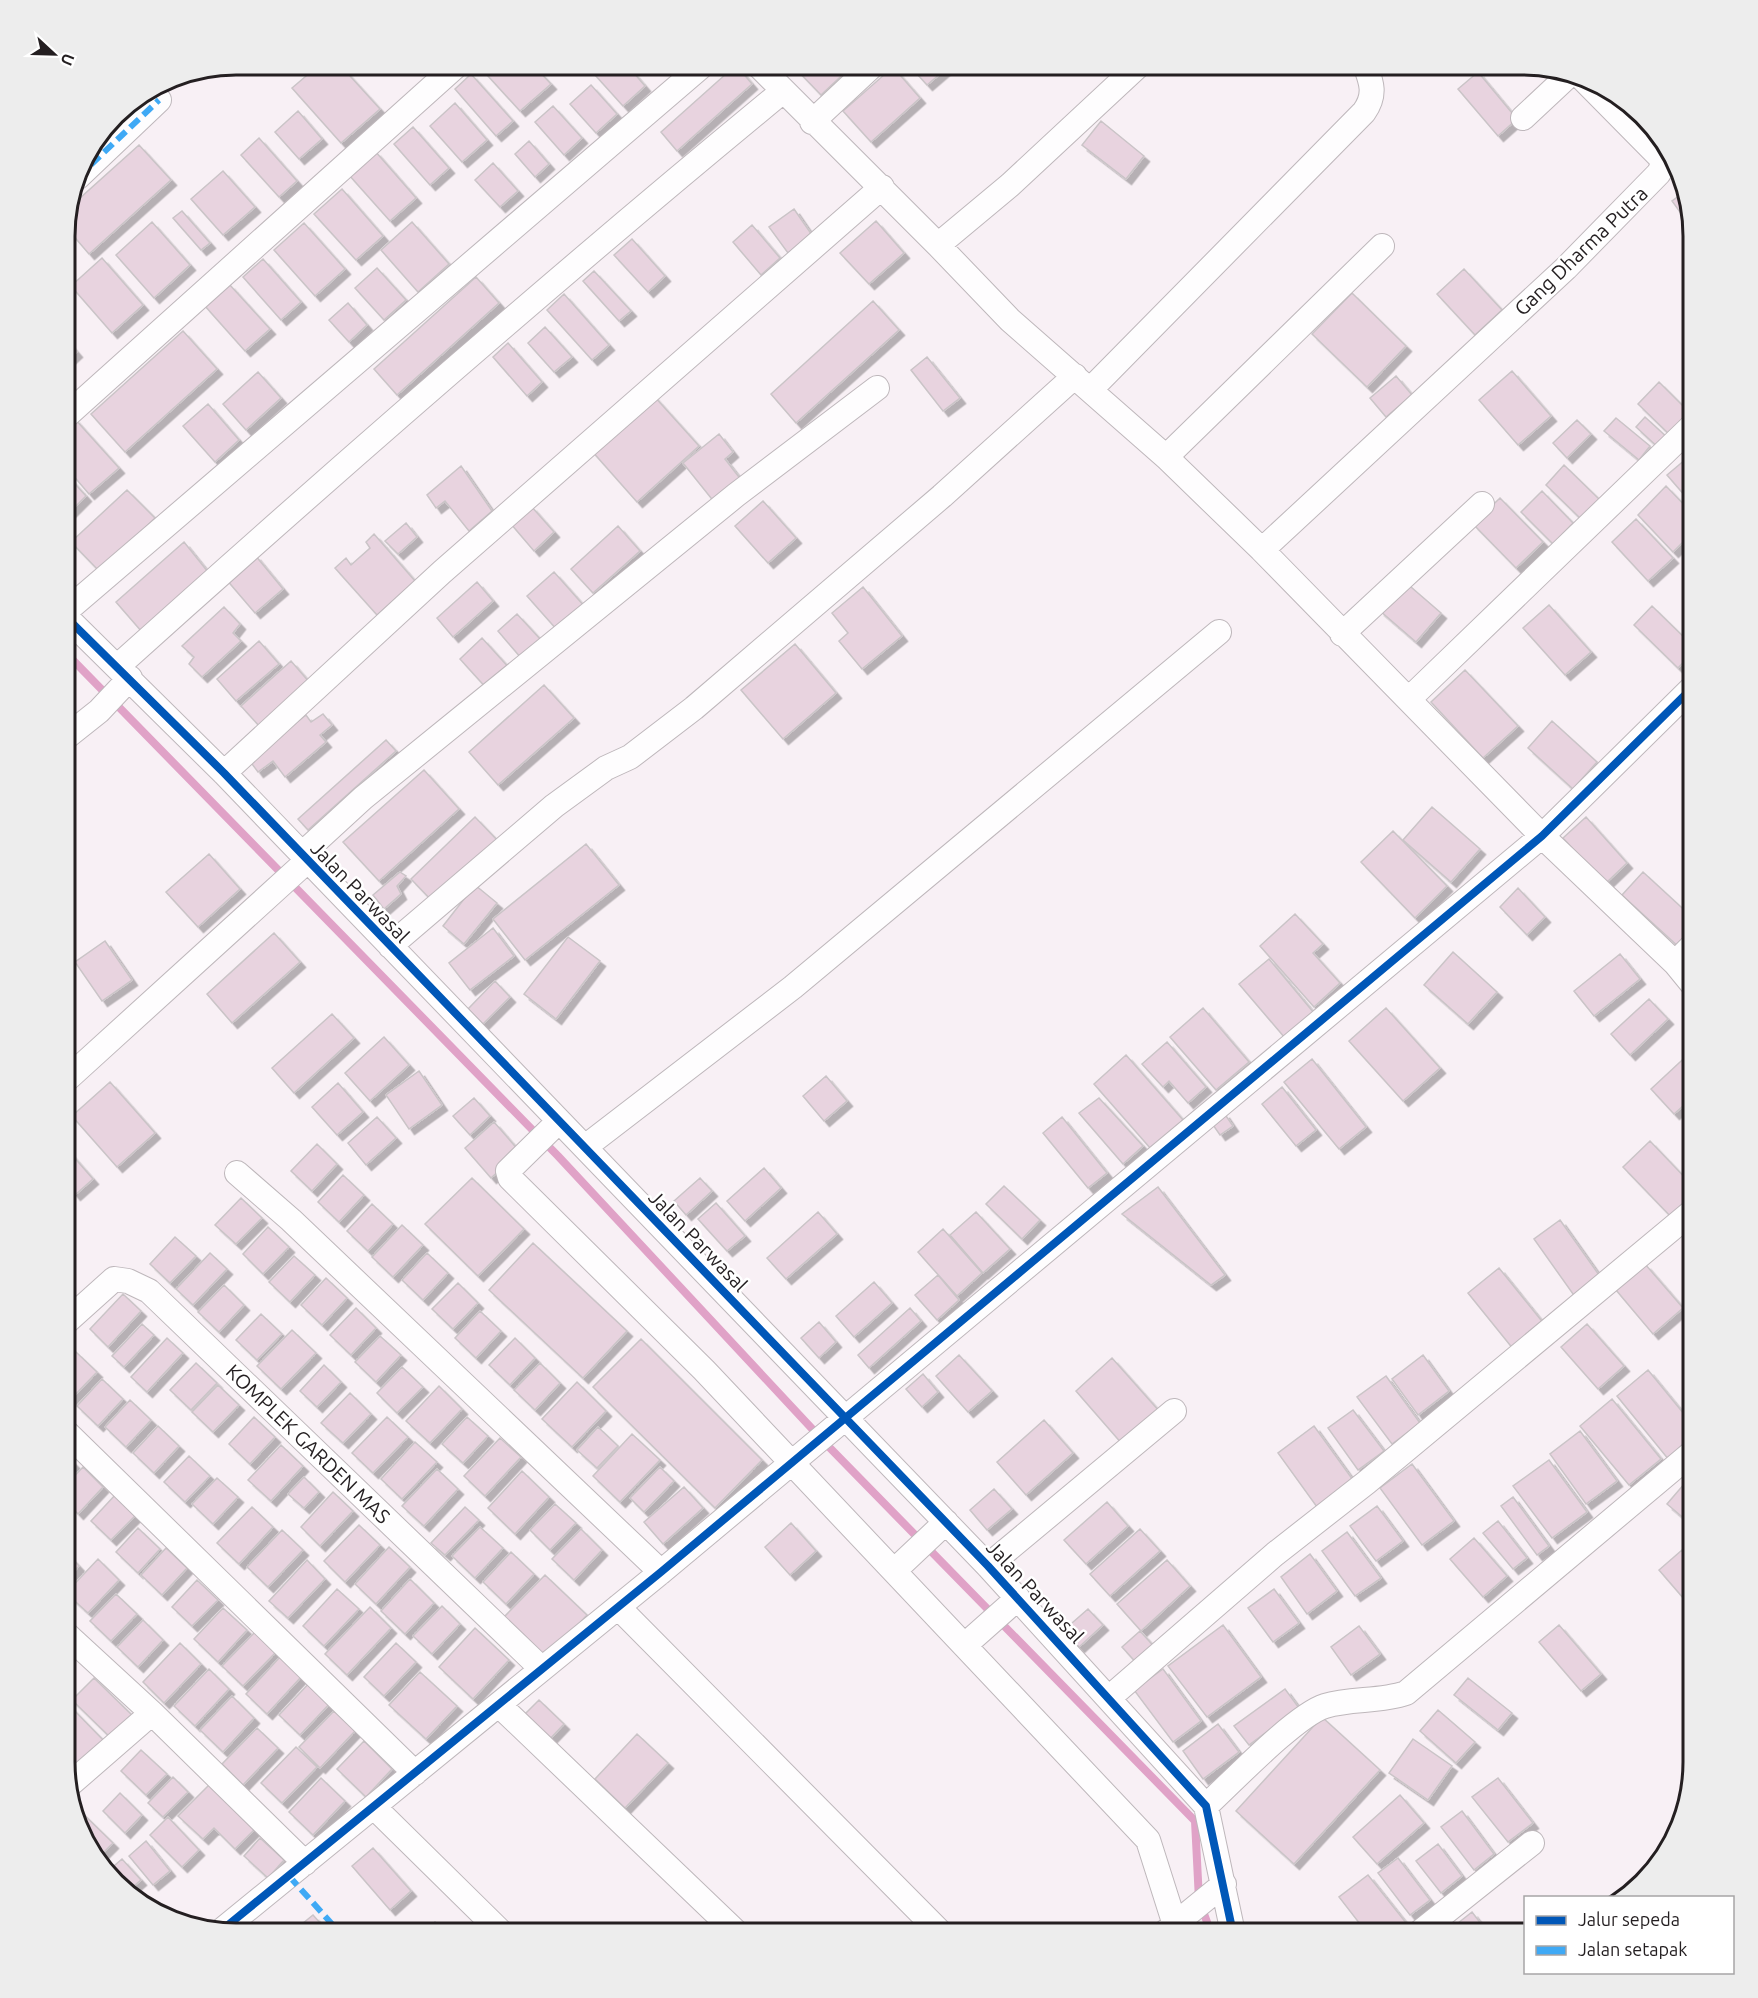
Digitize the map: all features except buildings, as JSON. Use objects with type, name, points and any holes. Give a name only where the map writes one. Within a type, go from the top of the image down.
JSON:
[{"type":"street","points":[[75,408],[445,75]]},
{"type":"street","points":[[75,605],[691,75]]},
{"type":"street","points":[[768,75],[812,122],[882,187],[1010,320],[1166,457],[1262,550],[1542,836],[1683,972]]},
{"type":"street","points":[[812,122],[862,75]]},
{"type":"street","points":[[938,245],[1010,185],[1128,75]]},
{"type":"street","points":[[390,946],[554,806],[606,768],[630,757],[694,708],[942,496],[1083,383],[1364,112],[1372,101],[1373,87],[1369,75]]},
{"type":"street","points":[[1524,118],[1564,80]]},
{"type":"street","points":[[75,730],[99,711],[122,678],[266,533],[619,227],[783,91]]},
{"type":"street","name":"Gang Dharma Putra","points":[[1262,550],[1461,367],[1604,231],[1653,180],[1663,164],[1661,158],[1599,95]]},
{"type":"street","points":[[93,163],[159,100]]},
{"type":"street","points":[[224,773],[442,572],[882,187]]},
{"type":"street","points":[[1166,457],[1382,246]]},
{"type":"street","points":[[75,1072],[275,889],[363,798],[736,495],[877,388]]},
{"type":"street","points":[[1409,699],[1683,436]]},
{"type":"street","points":[[1342,634],[1482,504]]},
{"type":"street","name":"Jalan Parwasal","points":[[75,625],[122,678],[224,773],[302,861],[390,946],[555,1125],[585,1147],[837,1422],[939,1528],[988,1566],[1012,1604],[1110,1697],[1206,1806],[1231,1923]]},
{"type":"street","points":[[585,1147],[793,987],[1219,632]]},
{"type":"street","points":[[231,1923],[661,1572],[837,1422],[1542,836],[1683,698]]},
{"type":"street","points":[[1675,963],[1683,955]]},
{"type":"street","points":[[555,1125],[508,1171],[517,1185],[704,1370],[800,1455],[973,1637],[1148,1840],[1168,1923]]},
{"type":"street","points":[[237,1173],[291,1220],[661,1572]]},
{"type":"street","points":[[1110,1697],[1275,1554],[1367,1482],[1683,1220]]},
{"type":"street","name":"KOMPLEK GARDEN MAS","points":[[75,1314],[114,1279],[128,1281],[148,1291],[542,1669]]},
{"type":"street","points":[[988,1566],[1174,1411]]},
{"type":"street","points":[[75,1441],[415,1773]]},
{"type":"street","points":[[1206,1806],[1305,1717],[1325,1706],[1392,1698],[1407,1692],[1683,1461]]},
{"type":"street","points":[[903,1563],[939,1528]]},
{"type":"street","points":[[973,1637],[1012,1604]]},
{"type":"street","points":[[618,1607],[930,1923]]},
{"type":"street","points":[[75,1643],[152,1713],[305,1863]]},
{"type":"street","points":[[499,1705],[726,1923]]},
{"type":"street","points":[[76,1779],[152,1713]]},
{"type":"street","points":[[374,1807],[491,1923]]},
{"type":"street","points":[[1433,1923],[1532,1843]]},
{"type":"street","points":[[1176,1923],[1224,1884]]},
{"type":"waterway","points":[[75,662],[558,1156],[830,1448],[1195,1821],[1199,1900],[1207,1923]]},
{"type":"marked path","points":[[93,163],[159,100]]},
{"type":"marked path","points":[[289,1876],[331,1923]]},
{"type":"cycle path","points":[[75,626],[224,773],[988,1566],[1206,1806],[1231,1923]]},
{"type":"cycle path","points":[[231,1923],[661,1572],[1542,836],[1683,697]]}]
